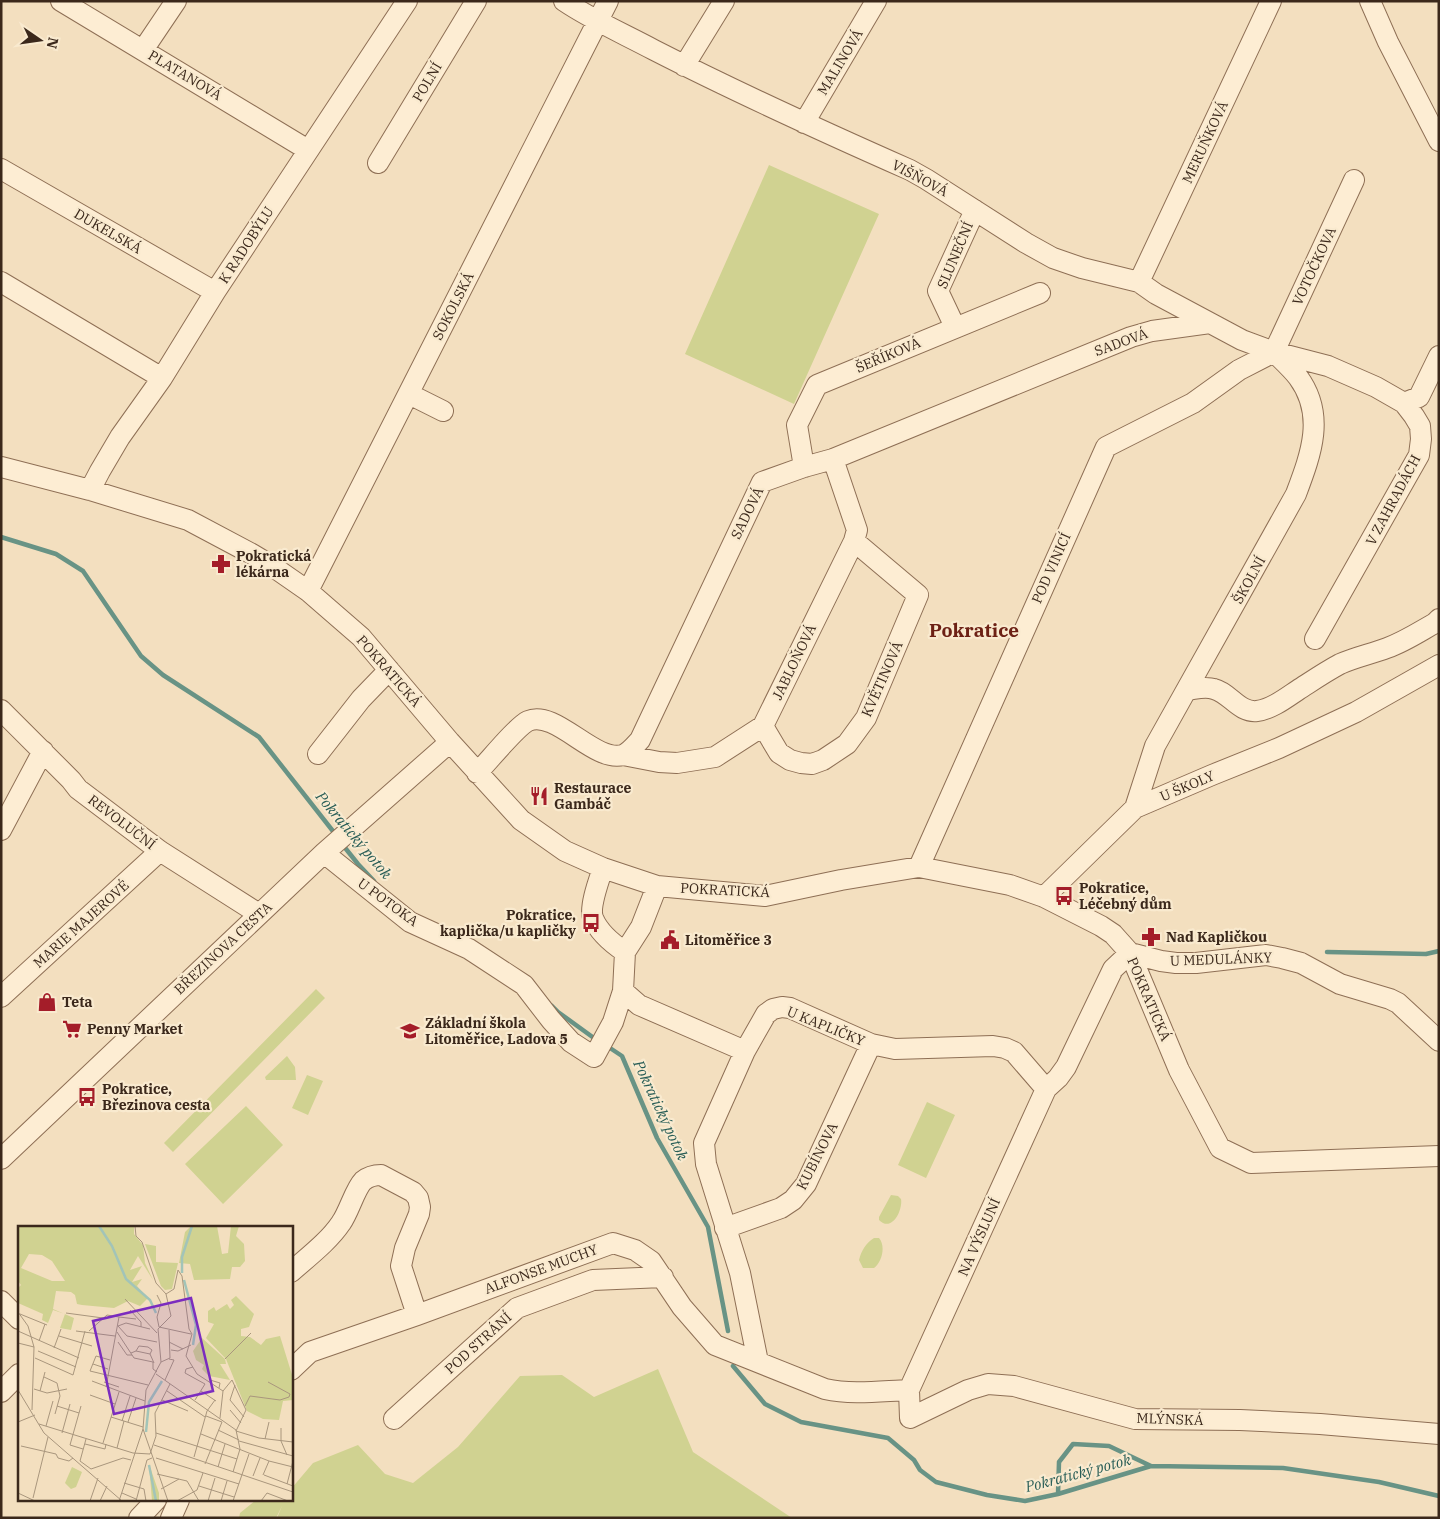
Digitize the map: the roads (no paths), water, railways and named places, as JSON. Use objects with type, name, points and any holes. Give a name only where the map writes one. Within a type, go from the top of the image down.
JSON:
[{"type":"street","name":"PLATANOVÁ","points":[[61,1],[308,150]]},
{"type":"street","points":[[143,50],[176,1]]},
{"type":"street","name":"K RADOBÝLU","points":[[90,490],[120,437],[162,378],[215,292],[407,1]]},
{"type":"street","name":"POLNÍ","points":[[378,163],[476,1]]},
{"type":"street","name":"VIŠŇOVÁ","points":[[564,1],[582,13],[684,66],[804,123],[910,170],[1053,258],[1082,268],[1139,282],[1156,294],[1242,340],[1274,352]]},
{"type":"street","name":"SOKOLSKÁ","points":[[308,591],[608,1]]},
{"type":"street","points":[[684,66],[724,1]]},
{"type":"street","name":"MALINOVÁ","points":[[804,123],[876,1]]},
{"type":"street","name":"MERUŇKOVÁ","points":[[1139,282],[1271,1]]},
{"type":"street","points":[[1370,1],[1388,42],[1439,141]]},
{"type":"street","name":"DUKELSKÁ","points":[[1,169],[215,292]]},
{"type":"street","name":"VOTOČKOVA","points":[[1274,352],[1354,180]]},
{"type":"street","name":"SLUNEČNÍ","points":[[955,327],[938,291],[975,210]]},
{"type":"street","points":[[1,282],[162,378]]},
{"type":"street","name":"ŠEŘÍKOVÁ","points":[[804,467],[798,425],[817,385],[1040,292]]},
{"type":"street","name":"SADOVÁ","points":[[623,755],[640,740],[762,482],[832,459],[1131,337],[1152,331],[1210,323]]},
{"type":"street","name":"V ZAHRADÁCH","points":[[1274,352],[1328,366],[1376,387],[1404,403],[1420,426],[1419,454],[1316,639]]},
{"type":"street","name":"ŠKOLNÍ","points":[[1135,808],[1155,746],[1296,494],[1313,440],[1315,423],[1308,394],[1298,377],[1274,352]]},
{"type":"street","name":"POD VINICÍ","points":[[919,868],[1106,446],[1193,402],[1239,370],[1274,352]]},
{"type":"street","points":[[1404,403],[1419,398],[1439,356]]},
{"type":"street","points":[[409,394],[443,411]]},
{"type":"street","name":"JABLOŇOVÁ","points":[[763,726],[854,541],[857,530],[832,459]]},
{"type":"street","name":"POKRATICKÁ","points":[[1,467],[90,490],[188,520],[252,554],[308,591],[361,637],[477,774],[521,820],[564,850],[603,868],[658,886],[765,896],[841,880],[919,868],[1010,885],[1044,897],[1108,930],[1130,953],[1179,1070],[1220,1148],[1251,1163],[1439,1156]]},
{"type":"street","name":"KVĚTINOVÁ","points":[[763,726],[780,752],[790,760],[812,764],[847,744],[866,718],[918,595],[854,541]]},
{"type":"street","points":[[1187,690],[1214,689],[1245,709],[1260,711],[1281,701],[1339,665],[1360,656],[1388,648],[1439,619]]},
{"type":"street","name":"U ŠKOLY","points":[[1044,897],[1135,808],[1279,748],[1356,712],[1439,665]]},
{"type":"street","points":[[318,754],[361,699],[389,670]]},
{"type":"street","name":"REVOLUČNÍ","points":[[1,710],[78,789],[160,851],[259,914]]},
{"type":"street","points":[[477,774],[522,725],[534,719],[556,725],[602,752],[659,762],[677,763],[715,757],[763,726]]},
{"type":"street","name":"BŘEZINOVA CESTA","points":[[1,1159],[324,853],[450,742]]},
{"type":"street","points":[[1,830],[43,751]]},
{"type":"street","name":"MARIE MAJEROVÉ","points":[[1,997],[160,851]]},
{"type":"street","name":"U POTOKA","points":[[324,853],[410,922],[469,949],[524,985],[551,1020],[572,1042],[600,1047],[613,1022],[623,991]]},
{"type":"street","points":[[603,868],[594,892],[593,917],[609,940],[626,952]]},
{"type":"street","points":[[658,886],[641,927],[626,952],[623,991],[638,1005],[745,1051],[704,1143],[706,1164],[740,1273],[758,1362],[837,1392],[909,1390]]},
{"type":"street","name":"U MEDULÁNKY","points":[[1130,953],[1176,963],[1196,963],[1266,954],[1300,963],[1340,984],[1390,999],[1439,1041]]},
{"type":"street","name":"NA VÝSLUNÍ","points":[[909,1390],[1046,1089],[1066,1067],[1113,969],[1130,953]]},
{"type":"street","name":"U KAPLIČKY","points":[[745,1051],[766,1014],[772,1009],[790,1008],[871,1044],[895,1049],[993,1046],[1005,1048],[1014,1052],[1046,1089]]},
{"type":"street","name":"KUBÍNOVA","points":[[725,1228],[781,1208],[793,1200],[806,1184],[871,1044]]},
{"type":"street","points":[[292,1271],[334,1232],[362,1183],[369,1177],[381,1175],[413,1192],[418,1198],[419,1214],[402,1256],[401,1266],[418,1315]]},
{"type":"street","name":"ALFONSE MUCHY","points":[[292,1369],[310,1352],[418,1315],[613,1243],[635,1250],[651,1261],[682,1307],[715,1345],[758,1362]]},
{"type":"street","name":"POD STRÁNÍ","points":[[394,1419],[517,1308],[593,1280],[663,1278]]},
{"type":"street","points":[[1,1301],[18,1318]]},
{"type":"street","points":[[1,1392],[18,1375]]},
{"type":"street","name":"MLÝNSKÁ","points":[[909,1390],[910,1418],[968,1390],[988,1384],[1014,1386],[1135,1419],[1320,1424],[1439,1434]]},
{"type":"street","points":[[139,1518],[154,1502]]},
{"type":"street","points":[[171,1518],[178,1502]]},
{"type":"waterway","name":"Pokratický potok","points":[[1,537],[56,554],[83,571],[141,656],[163,675],[259,737],[336,835]]},
{"type":"waterway","name":"Pokratický potok","points":[[342,844],[374,881]]},
{"type":"waterway","points":[[1327,952],[1426,954],[1439,951]]},
{"type":"waterway","name":"Pokratický potok","points":[[552,1006],[598,1041]]},
{"type":"waterway","name":"Pokratický potok","points":[[607,1046],[622,1056],[657,1138],[708,1227],[728,1331]]},
{"type":"waterway","name":"Pokratický potok","points":[[733,1366],[765,1404],[801,1422],[888,1438],[914,1460],[920,1470],[936,1482],[987,1495],[1025,1501],[1058,1494],[1151,1466],[1283,1468],[1379,1482],[1439,1496]]},
{"type":"waterway","points":[[1058,1494],[1059,1462],[1073,1444],[1109,1446],[1151,1466]]},
{"type":"place","name":"Pokratická lékárna","points":[[221,564]]},
{"type":"place","name":"Restaurace Gambáč","points":[[539,796]]},
{"type":"place","name":"Pokratice, Léčebný dům","points":[[1064,896]]},
{"type":"place","name":"Pokratice, kaplička/u kapličky","points":[[591,923]]},
{"type":"place","name":"Nad Kapličkou","points":[[1151,937]]},
{"type":"place","name":"Litoměřice 3","points":[[670,940]]},
{"type":"place","name":"Teta","points":[[47,1002]]},
{"type":"place","name":"Penny Market","points":[[72,1029]]},
{"type":"place","name":"Základní škola Litoměřice, Ladova 5","points":[[410,1031]]},
{"type":"place","name":"Pokratice, Březinova cesta","points":[[87,1097]]},
{"type":"district","name":"Pokratice","points":[[974,630]]}]
